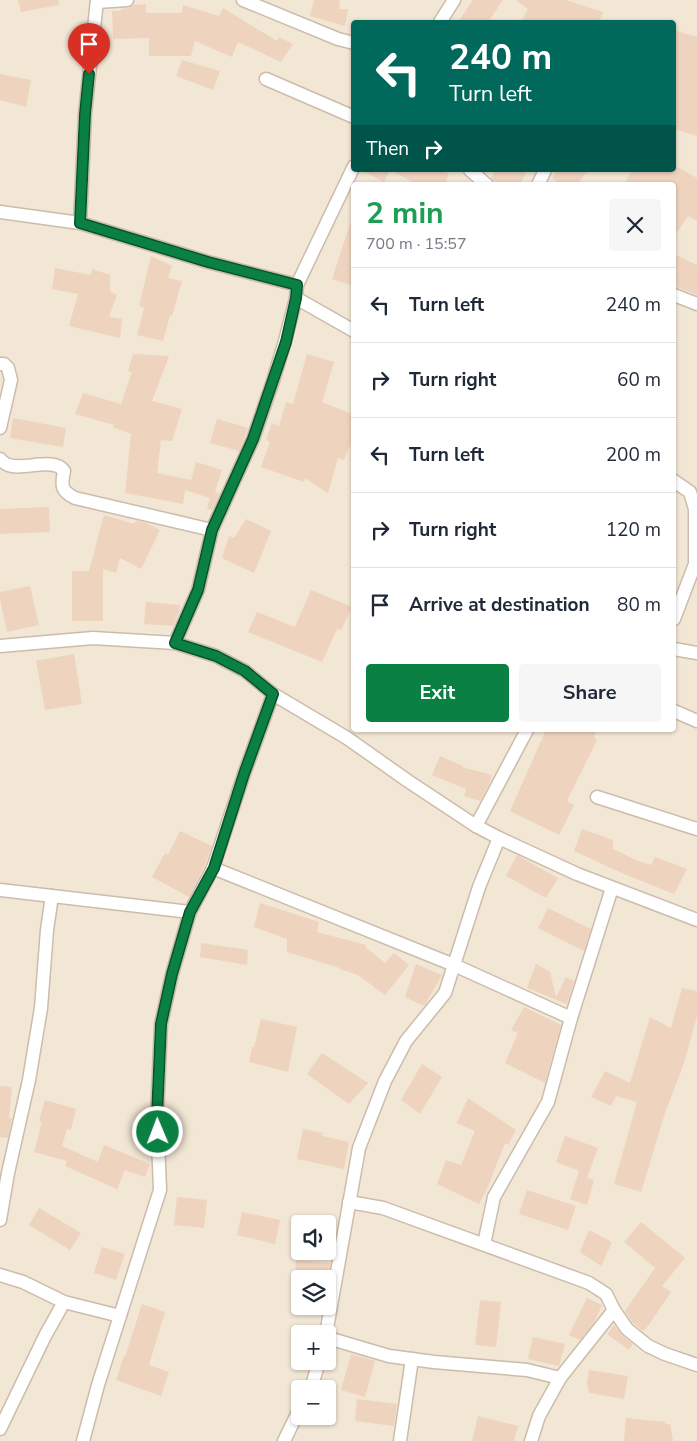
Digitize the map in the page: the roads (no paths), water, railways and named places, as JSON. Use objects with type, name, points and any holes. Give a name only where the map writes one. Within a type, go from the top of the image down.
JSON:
[{"type":"street","points":[[80,223],[85,114],[97,1],[127,0]]},
{"type":"street","points":[[243,0],[338,39],[351,42]]},
{"type":"street","points":[[441,20],[454,0]]},
{"type":"street","points":[[266,79],[351,116]]},
{"type":"street","points":[[175,643],[198,590],[212,530],[253,439],[286,342],[296,291],[351,172]]},
{"type":"street","points":[[472,172],[484,182]]},
{"type":"street","points":[[0,212],[80,223],[296,291],[351,329]]},
{"type":"street","points":[[676,296],[697,304]]},
{"type":"street","points":[[0,364],[4,364],[8,368],[11,380],[0,428]]},
{"type":"street","points":[[0,459],[6,464],[14,466],[54,465],[62,468],[64,471],[62,482],[64,490],[75,498],[212,530]]},
{"type":"street","points":[[676,482],[690,492],[695,509],[694,564],[676,614]]},
{"type":"street","points":[[0,646],[93,638],[175,643],[216,656],[245,671],[273,694],[346,738],[476,826],[578,874],[697,920]]},
{"type":"street","points":[[676,649],[697,653]]},
{"type":"street","points":[[83,1441],[98,1385],[160,1190],[157,1116],[161,1024],[172,974],[190,912],[214,868],[244,774],[273,694]]},
{"type":"street","points":[[676,712],[697,721]]},
{"type":"street","points":[[476,826],[526,732]]},
{"type":"street","points":[[597,797],[697,829]]},
{"type":"street","points":[[328,1325],[358,1148],[385,1081],[406,1041],[444,993],[479,887],[499,838]]},
{"type":"street","points":[[214,868],[454,966],[572,1018]]},
{"type":"street","points":[[484,1244],[494,1196],[548,1102],[612,888]]},
{"type":"street","points":[[0,890],[190,912]]},
{"type":"street","points":[[0,1220],[8,1173],[29,1080],[41,1008],[47,930],[52,896]]},
{"type":"street","points":[[349,1202],[384,1208],[589,1282],[606,1294],[627,1329],[648,1346],[697,1366]]},
{"type":"street","points":[[0,1276],[23,1282],[64,1302],[120,1316]]},
{"type":"street","points":[[0,1428],[45,1336],[64,1302]]},
{"type":"street","points":[[531,1441],[539,1416],[560,1378],[614,1310]]},
{"type":"street","points":[[336,1340],[389,1356],[527,1370],[560,1378]]},
{"type":"street","points":[[400,1441],[412,1359]]},
{"type":"street","points":[[284,1441],[292,1425]]}]
